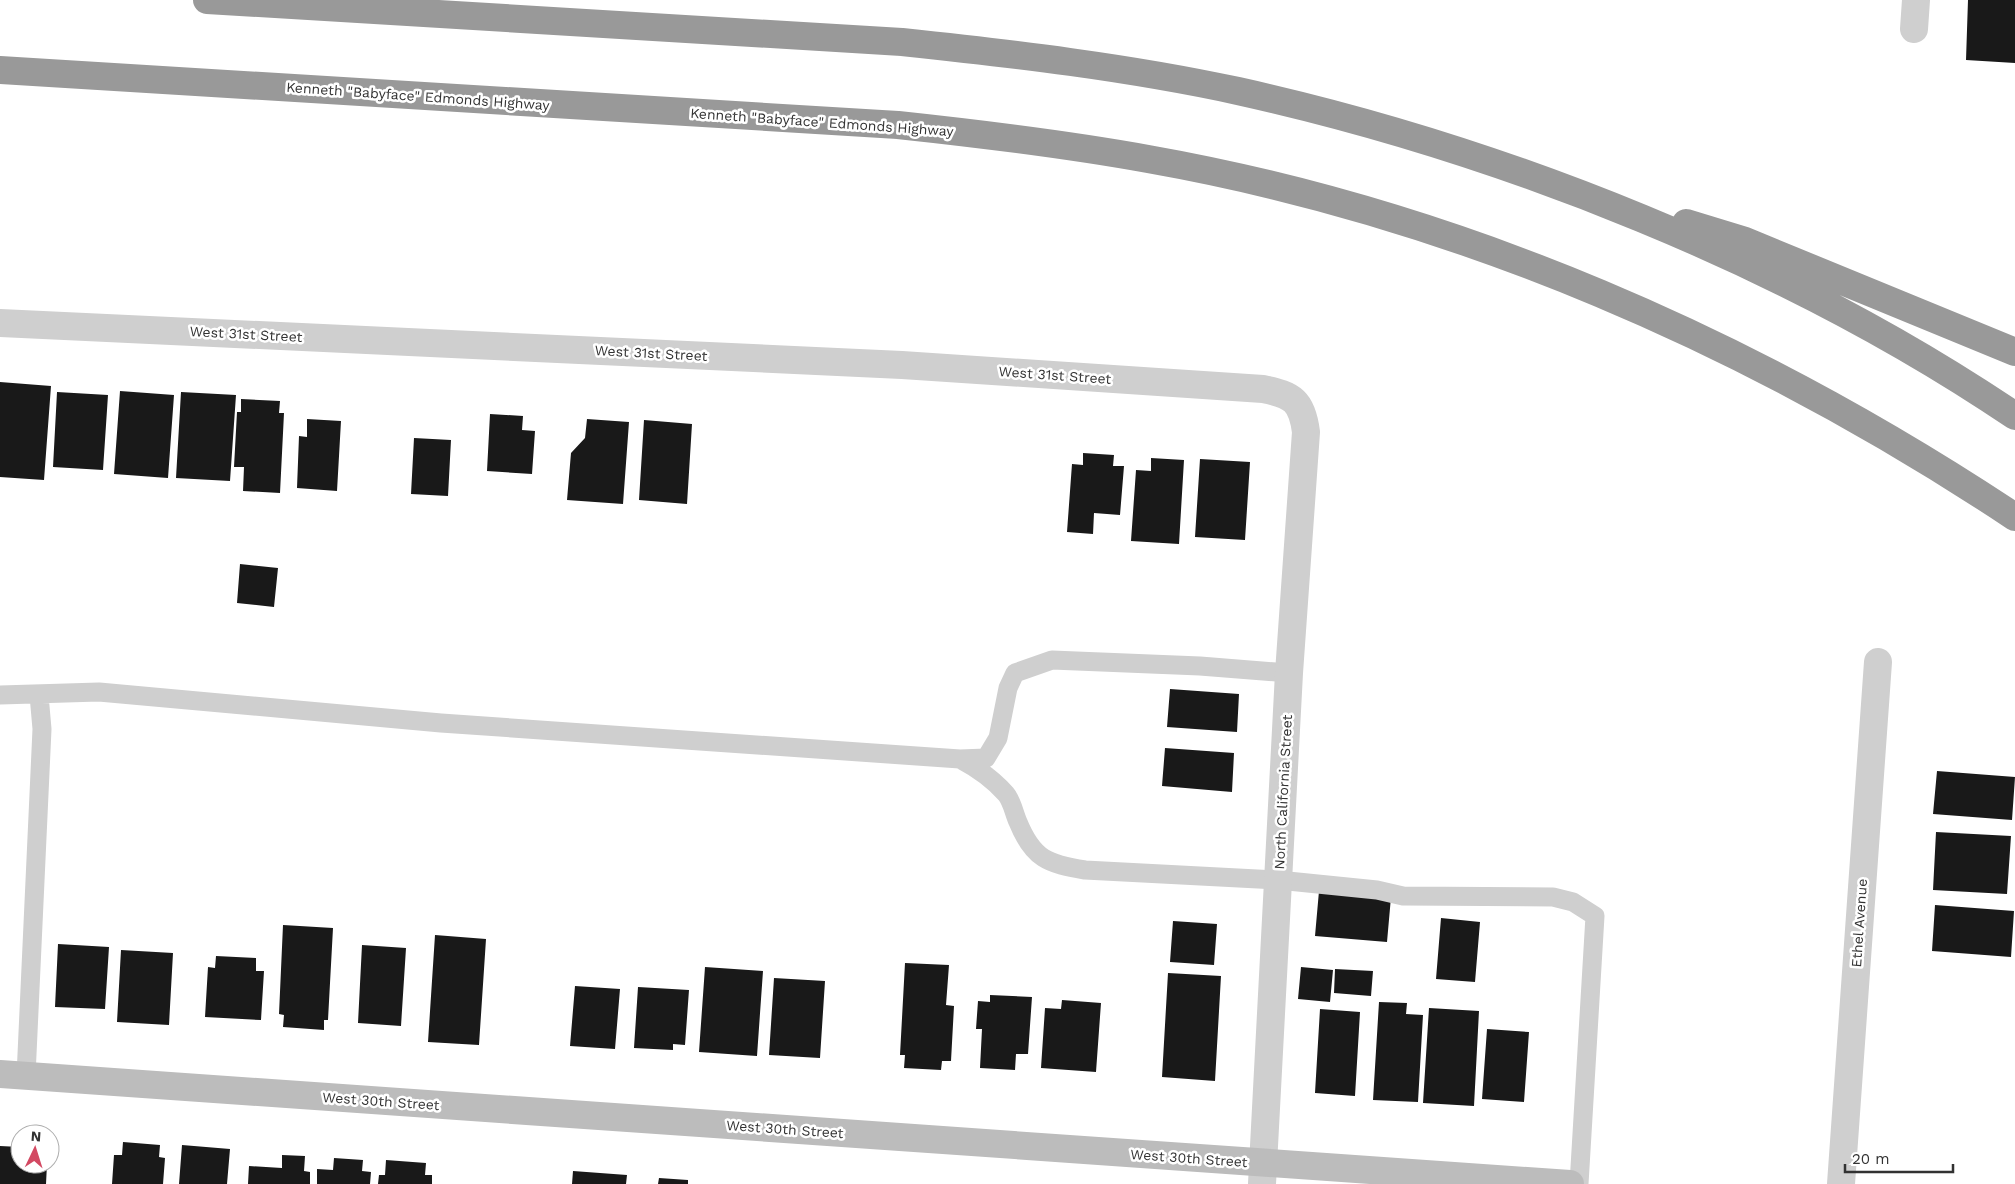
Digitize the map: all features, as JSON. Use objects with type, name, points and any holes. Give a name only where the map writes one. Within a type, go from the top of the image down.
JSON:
[{"type":"highway","points":[[206,0],[902,42],[1010,53],[1131,71],[1237,91],[1338,116],[1745,240],[2015,352]]},
{"type":"highway","name":"Kenneth \"Babyface\" Edmonds Highway","points":[[0,70],[898,125],[1041,141],[1150,159],[1213,172],[1347,206],[1486,249],[1624,304],[1705,340],[1811,394],[1915,453],[2015,517]]},
{"type":"highway","points":[[1540,179],[1740,262],[1828,306],[1968,384],[2015,416]]},
{"type":"main road","name":"West 30th Street","points":[[13,1075],[1263,1174],[1570,1184]]},
{"type":"street","points":[[1914,29],[1916,0]]},
{"type":"street","name":"West 31st Street","points":[[0,323],[902,364],[1263,389],[1282,393],[1298,402]]},
{"type":"street","name":"North California Street","points":[[1263,1174],[1289,673],[1306,432],[1304,418],[1298,402]]},
{"type":"street","name":"Ethel Avenue","points":[[1841,1184],[1878,662]]},
{"type":"lane","points":[[0,695],[100,692],[441,723],[960,759],[986,758],[998,738],[1008,688],[1015,673],[1052,660],[1200,666],[1289,673]]},
{"type":"lane","points":[[13,1075],[42,729],[39,695]]},
{"type":"lane","points":[[960,759],[981,771],[1007,795],[1020,828],[1041,859],[1060,866],[1085,870],[1278,880],[1377,890],[1404,896],[1553,897],[1573,902],[1595,916],[1579,1184]]},
{"type":"building","points":[[1968,0],[2015,0],[2015,63],[1966,60]]},
{"type":"building","points":[[0,382],[51,386],[44,480],[0,477]]},
{"type":"building","points":[[120,391],[174,395],[168,478],[114,474]]},
{"type":"building","points":[[57,392],[108,395],[103,470],[53,467]]},
{"type":"building","points":[[181,392],[236,395],[230,481],[176,478]]},
{"type":"building","points":[[241,399],[280,401],[279,413],[284,413],[280,493],[243,491],[244,467],[234,467],[237,412],[241,412]]},
{"type":"building","points":[[490,414],[523,416],[522,430],[535,431],[532,474],[487,471]]},
{"type":"building","points":[[307,419],[341,421],[337,491],[297,488],[299,436],[307,437]]},
{"type":"building","points":[[587,419],[629,422],[623,504],[567,500],[571,453],[585,438]]},
{"type":"building","points":[[644,420],[692,424],[687,504],[639,500]]},
{"type":"building","points":[[414,438],[451,440],[448,496],[411,494]]},
{"type":"building","points":[[1083,453],[1114,455],[1113,466],[1124,466],[1120,515],[1094,513],[1093,534],[1067,532],[1072,464],[1083,465]]},
{"type":"building","points":[[1151,458],[1184,460],[1179,544],[1131,541],[1136,470],[1151,471]]},
{"type":"building","points":[[1200,459],[1250,462],[1245,540],[1195,537]]},
{"type":"building","points":[[240,564],[278,568],[274,607],[237,603]]},
{"type":"building","points":[[1170,689],[1239,694],[1237,732],[1167,727]]},
{"type":"building","points":[[1165,748],[1234,753],[1232,792],[1162,786]]},
{"type":"building","points":[[1937,771],[2015,777],[2012,820],[1933,814]]},
{"type":"building","points":[[1936,832],[2011,836],[2007,894],[1933,890]]},
{"type":"building","points":[[1319,891],[1391,897],[1387,942],[1315,936]]},
{"type":"building","points":[[1935,905],[2014,911],[2011,957],[1932,951]]},
{"type":"building","points":[[1441,918],[1480,922],[1475,982],[1436,979]]},
{"type":"building","points":[[1173,921],[1217,924],[1214,965],[1170,962]]},
{"type":"building","points":[[283,925],[333,928],[328,1020],[324,1020],[324,1030],[283,1027],[284,1015],[279,1014]]},
{"type":"building","points":[[435,935],[486,939],[479,1045],[428,1042]]},
{"type":"building","points":[[58,944],[109,947],[105,1009],[55,1007]]},
{"type":"building","points":[[362,945],[406,948],[401,1026],[358,1023]]},
{"type":"building","points":[[121,950],[173,953],[169,1025],[117,1022]]},
{"type":"building","points":[[216,956],[256,958],[256,971],[264,971],[261,1020],[205,1017],[208,967],[215,968]]},
{"type":"building","points":[[905,963],[949,965],[946,1005],[954,1006],[951,1061],[942,1061],[941,1070],[904,1068],[905,1055],[900,1055]]},
{"type":"building","points":[[705,967],[763,971],[757,1056],[699,1052]]},
{"type":"building","points":[[1301,967],[1333,970],[1330,1002],[1298,999]]},
{"type":"building","points":[[1335,969],[1373,971],[1371,996],[1334,993]]},
{"type":"building","points":[[1168,973],[1221,976],[1215,1081],[1162,1077]]},
{"type":"building","points":[[774,978],[825,981],[820,1058],[769,1055]]},
{"type":"building","points":[[575,986],[620,989],[615,1049],[570,1046]]},
{"type":"building","points":[[638,987],[689,990],[685,1045],[673,1044],[673,1050],[634,1048]]},
{"type":"building","points":[[990,995],[1032,997],[1028,1054],[1016,1054],[1015,1070],[980,1068],[982,1029],[976,1029],[978,1001],[990,1002]]},
{"type":"building","points":[[1062,1000],[1101,1003],[1096,1072],[1041,1068],[1045,1008],[1061,1009]]},
{"type":"building","points":[[1379,1002],[1407,1003],[1406,1014],[1423,1015],[1418,1102],[1373,1100]]},
{"type":"building","points":[[1429,1008],[1479,1011],[1474,1106],[1423,1103]]},
{"type":"building","points":[[1320,1009],[1360,1012],[1355,1096],[1315,1093]]},
{"type":"building","points":[[1487,1029],[1529,1032],[1524,1102],[1482,1099]]},
{"type":"building","points":[[123,1142],[160,1145],[159,1157],[165,1158],[163,1184],[112,1184],[114,1155],[122,1155]]},
{"type":"building","points":[[182,1145],[230,1149],[227,1184],[179,1184]]},
{"type":"building","points":[[0,1146],[10,1146],[10,1174],[46,1174],[46,1184],[0,1184]]},
{"type":"building","points":[[282,1155],[305,1156],[304,1171],[310,1172],[310,1184],[248,1184],[249,1166],[282,1168]]},
{"type":"building","points":[[334,1158],[363,1160],[362,1171],[371,1172],[370,1184],[317,1184],[317,1169],[333,1170]]},
{"type":"building","points":[[386,1160],[426,1163],[425,1175],[432,1175],[432,1184],[378,1184],[379,1175],[385,1175]]},
{"type":"building","points":[[573,1171],[627,1175],[626,1184],[572,1184]]},
{"type":"building","points":[[659,1178],[688,1180],[688,1184],[658,1184]]}]
